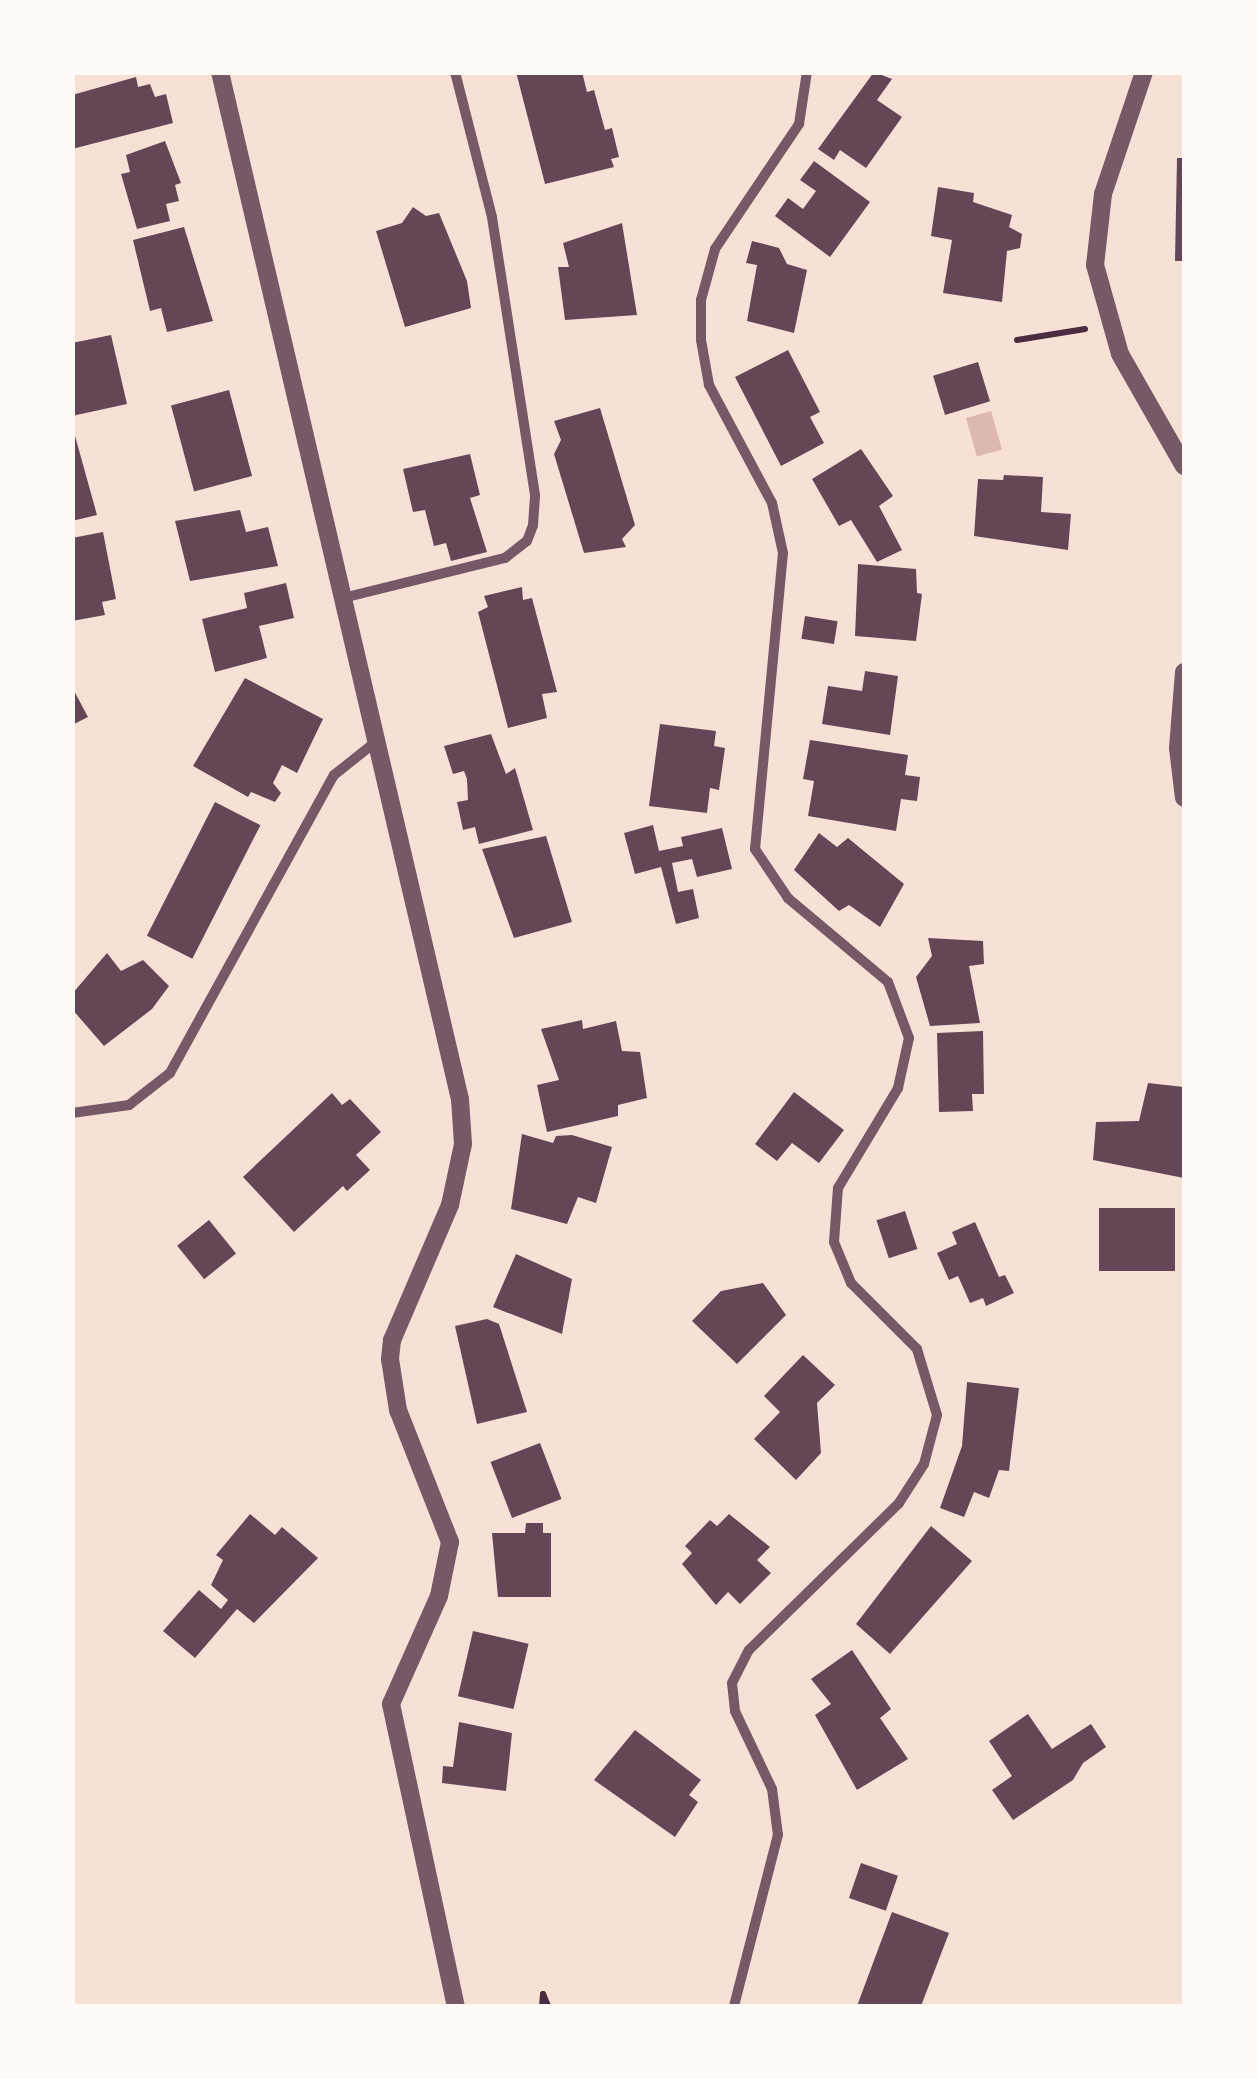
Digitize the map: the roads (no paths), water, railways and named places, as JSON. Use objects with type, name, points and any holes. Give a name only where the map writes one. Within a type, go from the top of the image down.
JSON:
[{"type":"street","points":[[220,72],[343,598],[373,744],[444,1022],[462,1118],[450,1206],[392,1340],[390,1359],[398,1410],[450,1542],[439,1596],[391,1704],[456,2006]]},
{"type":"street","points":[[343,598],[505,558],[526,541],[533,525],[535,495],[492,217],[455,72]]},
{"type":"street","points":[[734,2006],[778,1835],[772,1789],[735,1711],[732,1683],[749,1650],[899,1504],[924,1464],[937,1415],[917,1348],[851,1282],[834,1242],[838,1188],[898,1088],[909,1038],[888,982],[788,898],[755,848],[783,553],[772,503],[728,428],[704,370],[701,340],[701,300],[715,249],[799,124],[808,72]]},
{"type":"street","points":[[1144,72],[1098,220],[1095,264],[1107,323],[1184,466]]},
{"type":"street","points":[[1184,672],[1178,748],[1184,798]]},
{"type":"street","points":[[72,1113],[128,1105],[170,1073],[334,775],[373,744]]}]
